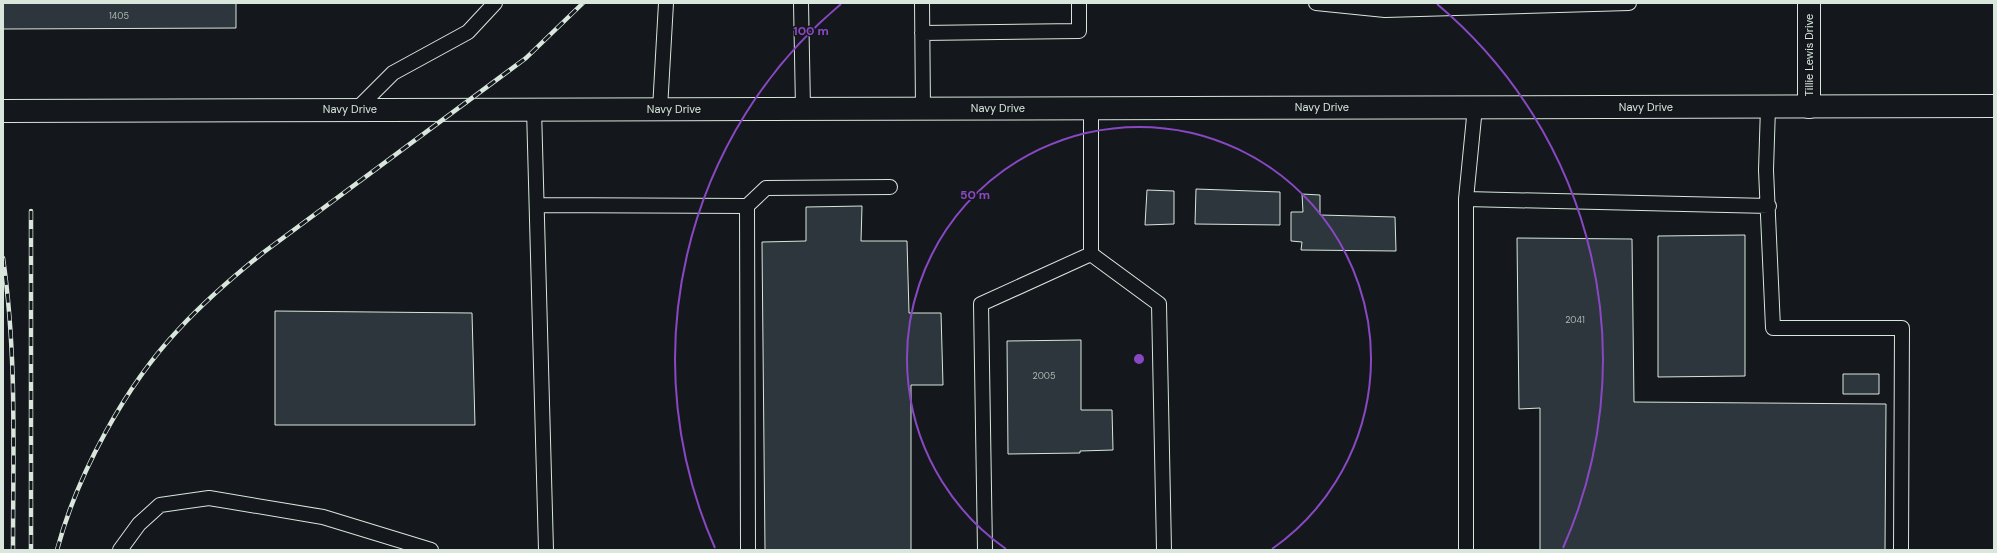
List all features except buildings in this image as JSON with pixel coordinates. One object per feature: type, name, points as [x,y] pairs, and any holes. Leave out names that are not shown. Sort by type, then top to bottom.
[{"type":"street","name":"Tillie Lewis Drive","points":[[1809,3],[1809,106]]},
{"type":"street","name":"Navy Drive","points":[[3,111],[1994,106]]},
{"type":"lane","points":[[357,109],[393,73],[468,32],[495,3]]},
{"type":"lane","points":[[660,109],[666,3]]},
{"type":"lane","points":[[801,3],[803,108]]},
{"type":"lane","points":[[922,3],[923,108]]},
{"type":"lane","points":[[922,33],[1078,31],[1079,3]]},
{"type":"lane","points":[[1316,3],[1385,10],[1629,3]]},
{"type":"lane","points":[[1768,106],[1766,170],[1769,206],[1773,328],[1902,328],[1900,550]]},
{"type":"lane","points":[[1466,550],[1466,199],[1474,107]]},
{"type":"lane","points":[[1091,108],[1091,254]]},
{"type":"lane","points":[[534,109],[546,550]]},
{"type":"lane","points":[[537,205],[747,206],[766,188],[890,187]]},
{"type":"lane","points":[[1466,199],[1769,206]]},
{"type":"lane","points":[[747,206],[748,550]]},
{"type":"lane","points":[[985,550],[981,304],[1091,254]]},
{"type":"lane","points":[[1091,254],[1159,304],[1164,550]]},
{"type":"lane","points":[[120,550],[139,524],[160,505],[209,498],[323,518],[432,550]]},
{"type":"railway","points":[[57,550],[77,492],[105,433],[140,377],[179,329],[220,289],[264,252],[526,58],[583,3]]},
{"type":"railway","points":[[31,211],[31,550]]},
{"type":"railway","points":[[3,258],[12,367],[14,440],[13,550]]}]
